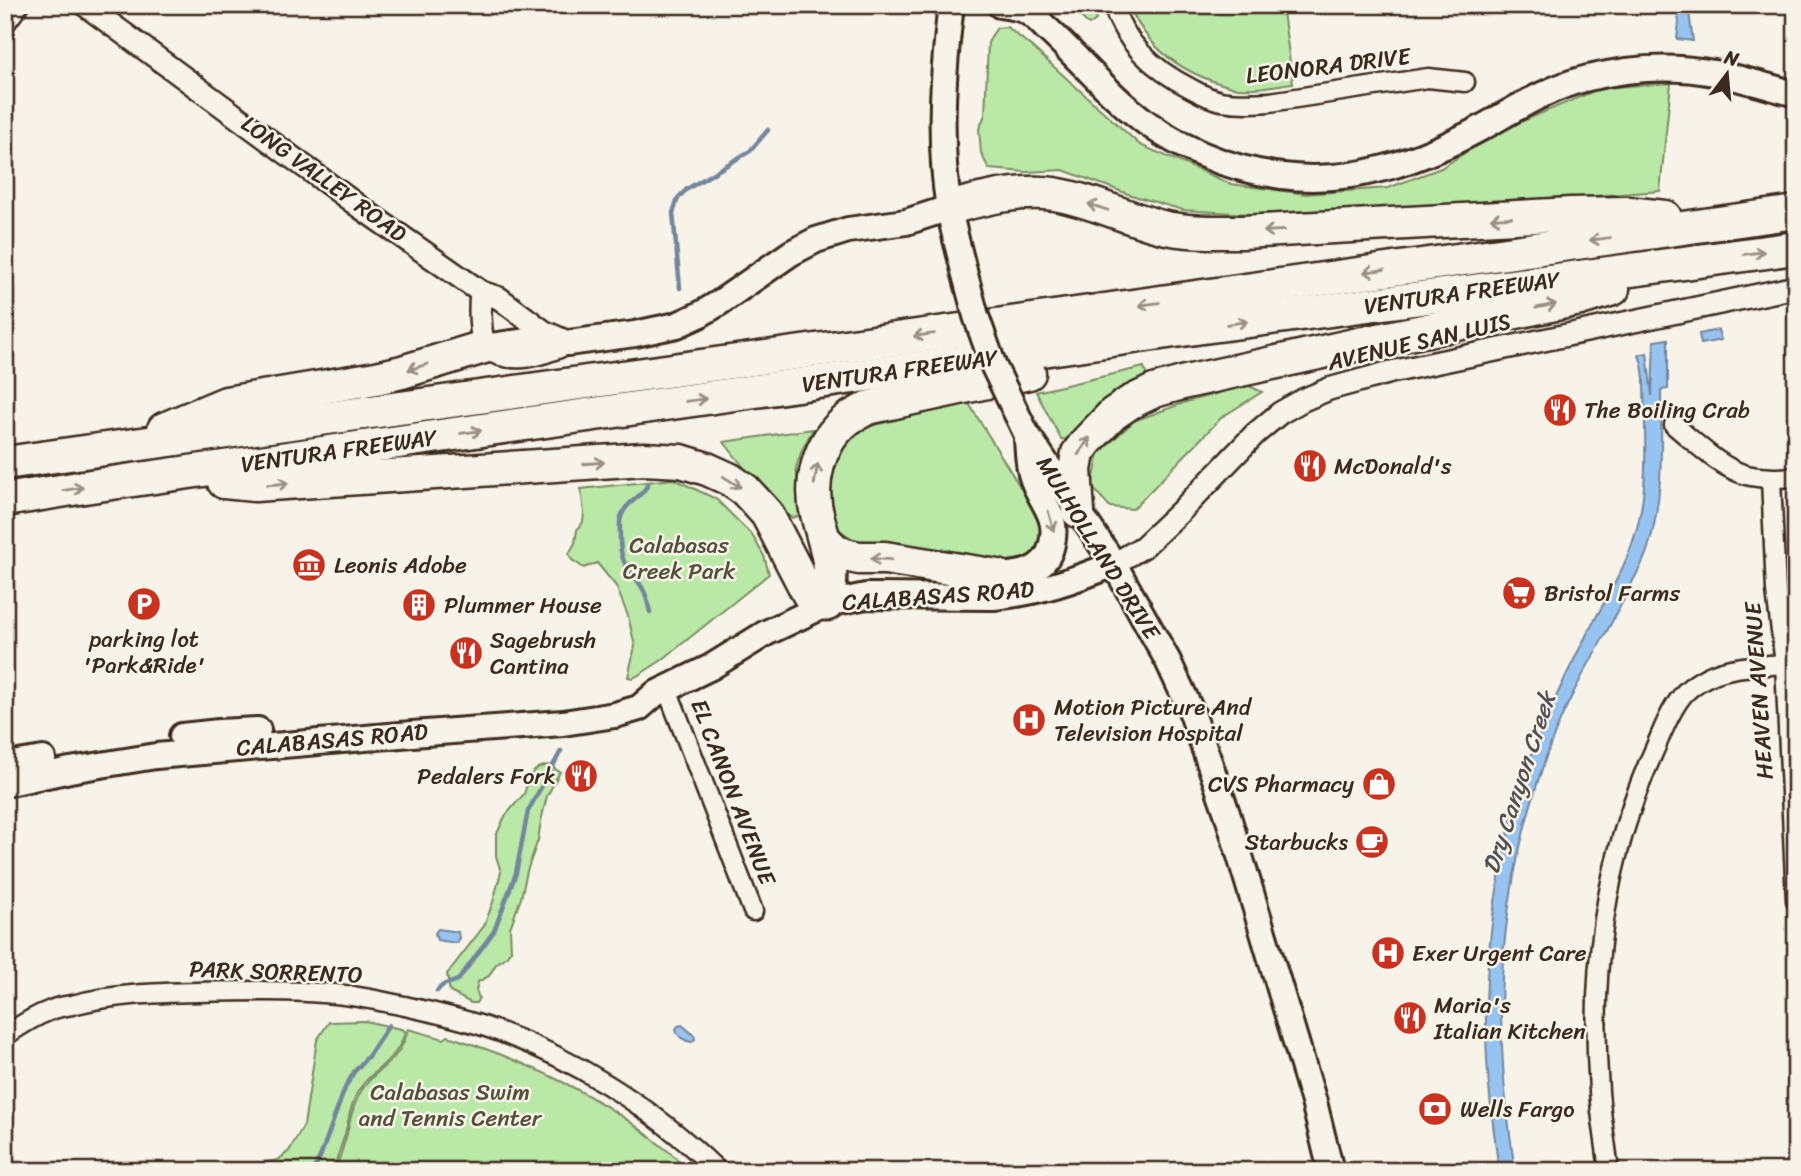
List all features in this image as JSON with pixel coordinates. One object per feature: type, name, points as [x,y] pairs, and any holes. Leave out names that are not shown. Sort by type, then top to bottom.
[{"type":"highway","points":[[949,208],[1027,193],[1054,194],[1163,227],[1231,232],[1627,213],[1716,222]]},
{"type":"highway","name":"VENTURA FREEWAY","points":[[5,463],[1796,212]]},
{"type":"highway","name":"VENTURA FREEWAY","points":[[5,500],[1203,327],[1796,248]]},
{"type":"highway","points":[[1078,511],[1075,470],[1078,453],[1113,414],[1154,391],[1580,299],[1713,259]]},
{"type":"highway","points":[[161,477],[255,485],[644,459],[681,461],[707,468],[745,490],[767,514],[809,595],[827,604],[831,573],[817,516],[814,480],[827,444],[848,420],[867,408],[1032,372],[1203,327]]},
{"type":"highway","points":[[128,445],[226,403],[376,378],[484,347]]},
{"type":"highway","points":[[825,540],[835,550],[859,558],[885,558],[998,576]]},
{"type":"main road","name":"MULHOLLAND DRIVE","points":[[951,5],[943,101],[944,164],[949,208],[975,316],[994,367],[1026,433],[1114,564],[1168,661],[1192,713],[1227,813],[1314,1102],[1331,1171]]},
{"type":"main road","points":[[1000,5],[1022,9],[1031,15],[1065,44],[1087,70],[1156,131],[1215,160],[1247,170],[1282,176],[1321,178],[1360,174],[1397,165],[1438,150],[1559,87],[1620,72],[1650,68],[1696,70],[1796,94]]},
{"type":"main road","points":[[484,347],[534,340],[568,343],[677,325],[719,303],[791,253],[816,240],[848,230],[906,222],[949,208]]},
{"type":"main road","points":[[827,604],[867,585],[1031,572],[1044,562],[1051,550],[1054,534],[1052,518],[1031,477],[1026,433]]},
{"type":"main road","name":"CALABASAS ROAD","points":[[5,784],[156,756],[563,723],[615,715],[639,708],[661,692],[711,667],[789,621],[827,604],[866,596],[1011,596],[1077,579],[1114,564]]},
{"type":"main road","name":"CALABASAS ROAD","points":[[5,765],[219,732],[583,705],[635,693],[661,692]]},
{"type":"street","points":[[5,24],[19,5]]},
{"type":"street","name":"LONG VALLEY ROAD","points":[[85,5],[481,292],[499,298],[543,331],[568,343]]},
{"type":"street","name":"LEONORA DRIVE","points":[[1113,5],[1129,38],[1145,59],[1171,79],[1221,101],[1245,104],[1270,102],[1427,78],[1465,82]]},
{"type":"street","name":"AVENUE SAN LUIS","points":[[1114,564],[1143,547],[1255,434],[1280,413],[1329,389],[1403,369],[1796,286]]},
{"type":"street","points":[[481,292],[479,307],[484,347]]},
{"type":"street","points":[[1674,425],[1722,464],[1745,475],[1771,479],[1796,477]]},
{"type":"street","name":"HEAVEN AVENUE","points":[[1771,479],[1776,592],[1786,664],[1796,900]]},
{"type":"street","points":[[1609,1171],[1599,1093],[1599,962],[1606,904],[1625,825],[1642,778],[1682,695],[1706,677],[1724,670],[1786,664]]},
{"type":"street","name":"EL CANON AVENUE","points":[[661,692],[753,911]]},
{"type":"street","name":"PARK SORRENTO","points":[[5,1036],[52,1010],[96,999],[144,993],[310,993],[380,1001],[481,1025],[581,1069],[667,1127],[712,1169]]},
{"type":"green space","points":[[1069,5],[1093,5],[1096,20],[1089,25]]},
{"type":"green space","points":[[1129,5],[1282,5],[1293,83],[1239,88],[1199,76],[1170,59],[1146,36]]},
{"type":"green space","points":[[1007,27],[1140,145],[1231,184],[1306,194],[1388,188],[1441,168],[1499,131],[1601,88],[1671,83],[1660,191],[1370,213],[1250,214],[1183,210],[1131,195],[1063,170],[1026,172],[989,169],[981,153],[979,129],[985,115],[988,43],[997,28]]},
{"type":"green space","points":[[1144,367],[1149,384],[1070,440],[1061,439],[1036,392]]},
{"type":"green space","points":[[1247,385],[1262,392],[1222,417],[1133,509],[1110,507],[1092,487],[1099,453],[1134,421],[1186,402]]},
{"type":"green space","points":[[968,402],[1041,521],[1046,543],[1021,568],[863,546],[835,527],[828,469],[851,431]]},
{"type":"green space","points":[[813,429],[796,468],[802,515],[792,518],[767,497],[724,442]]},
{"type":"green space","name":"Calabasas Creek Park","points":[[674,479],[716,499],[752,535],[764,556],[769,574],[662,660],[633,678],[628,677],[635,646],[628,616],[616,586],[597,563],[584,568],[572,560],[569,554],[575,543],[577,530],[583,522],[581,489]]},
{"type":"green space","points":[[548,765],[560,772],[547,796],[538,840],[510,928],[511,950],[496,964],[489,976],[478,982],[476,990],[479,998],[476,1003],[471,1003],[450,992],[447,974],[484,926],[493,902],[501,872],[496,856],[496,836],[505,816],[524,794],[530,775],[538,768]]},
{"type":"green space","points":[[365,1021],[405,1031],[397,1050],[358,1091],[333,1171],[240,1171],[255,1164],[278,1160],[289,1151],[304,1125],[317,1040],[329,1022]]},
{"type":"green space","name":"Calabasas Swim and Tennis Center","points":[[408,1029],[444,1039],[448,1036],[476,1045],[559,1080],[611,1109],[635,1126],[674,1156],[685,1171],[335,1171],[358,1097],[373,1076],[399,1051]]},
{"type":"water","points":[[1676,5],[1688,5],[1693,41],[1677,39],[1679,22]]},
{"type":"water","points":[[1718,330],[1721,340],[1701,344],[1699,334]]},
{"type":"water","points":[[1668,339],[1668,389],[1661,390],[1659,490],[1648,548],[1559,723],[1526,821],[1517,861],[1505,942],[1501,1024],[1505,1092],[1515,1171],[1499,1171],[1488,1074],[1486,1005],[1489,951],[1500,871],[1515,802],[1538,739],[1576,656],[1618,578],[1639,522],[1645,460],[1644,378],[1639,355],[1647,353],[1652,396],[1654,341]]},
{"type":"water","points":[[438,929],[458,932],[459,938],[456,943],[437,940],[435,933]]},
{"type":"water","points":[[682,1025],[694,1035],[692,1042],[684,1040],[678,1034],[676,1029]]},
{"type":"waterway","points":[[680,288],[673,213],[678,198],[687,189],[750,151],[768,130]]},
{"type":"waterway","points":[[648,484],[623,512],[620,530],[624,562],[640,583],[650,612]]},
{"type":"waterway","points":[[437,991],[443,985],[459,979],[494,931],[516,873],[528,811],[561,751]]},
{"type":"waterway","points":[[313,1171],[345,1088],[389,1025]]},
{"type":"place","name":"The Boiling Crab","points":[[1560,410]]},
{"type":"place","name":"McDonald's","points":[[1310,466]]},
{"type":"place","name":"Leonis Adobe","points":[[309,565]]},
{"type":"place","name":"Bristol Farms","points":[[1519,593]]},
{"type":"place","name":"parking lot 'Park&Ride'","points":[[144,604]]},
{"type":"place","name":"Plummer House","points":[[419,605]]},
{"type":"place","name":"Sagebrush Cantina","points":[[466,653]]},
{"type":"place","name":"Motion Picture And Television Hospital","points":[[1029,720]]},
{"type":"place","name":"Pedalers Fork","points":[[581,776]]},
{"type":"place","name":"CVS Pharmacy","points":[[1379,784]]},
{"type":"place","name":"Starbucks","points":[[1372,842]]},
{"type":"place","name":"Exer Urgent Care","points":[[1388,953]]},
{"type":"place","name":"Maria's Italian Kitchen","points":[[1410,1018]]},
{"type":"place","name":"Wells Fargo","points":[[1435,1109]]},
{"type":"water label","name":"Dry Canyon Creek","points":[[1519,783]]}]
